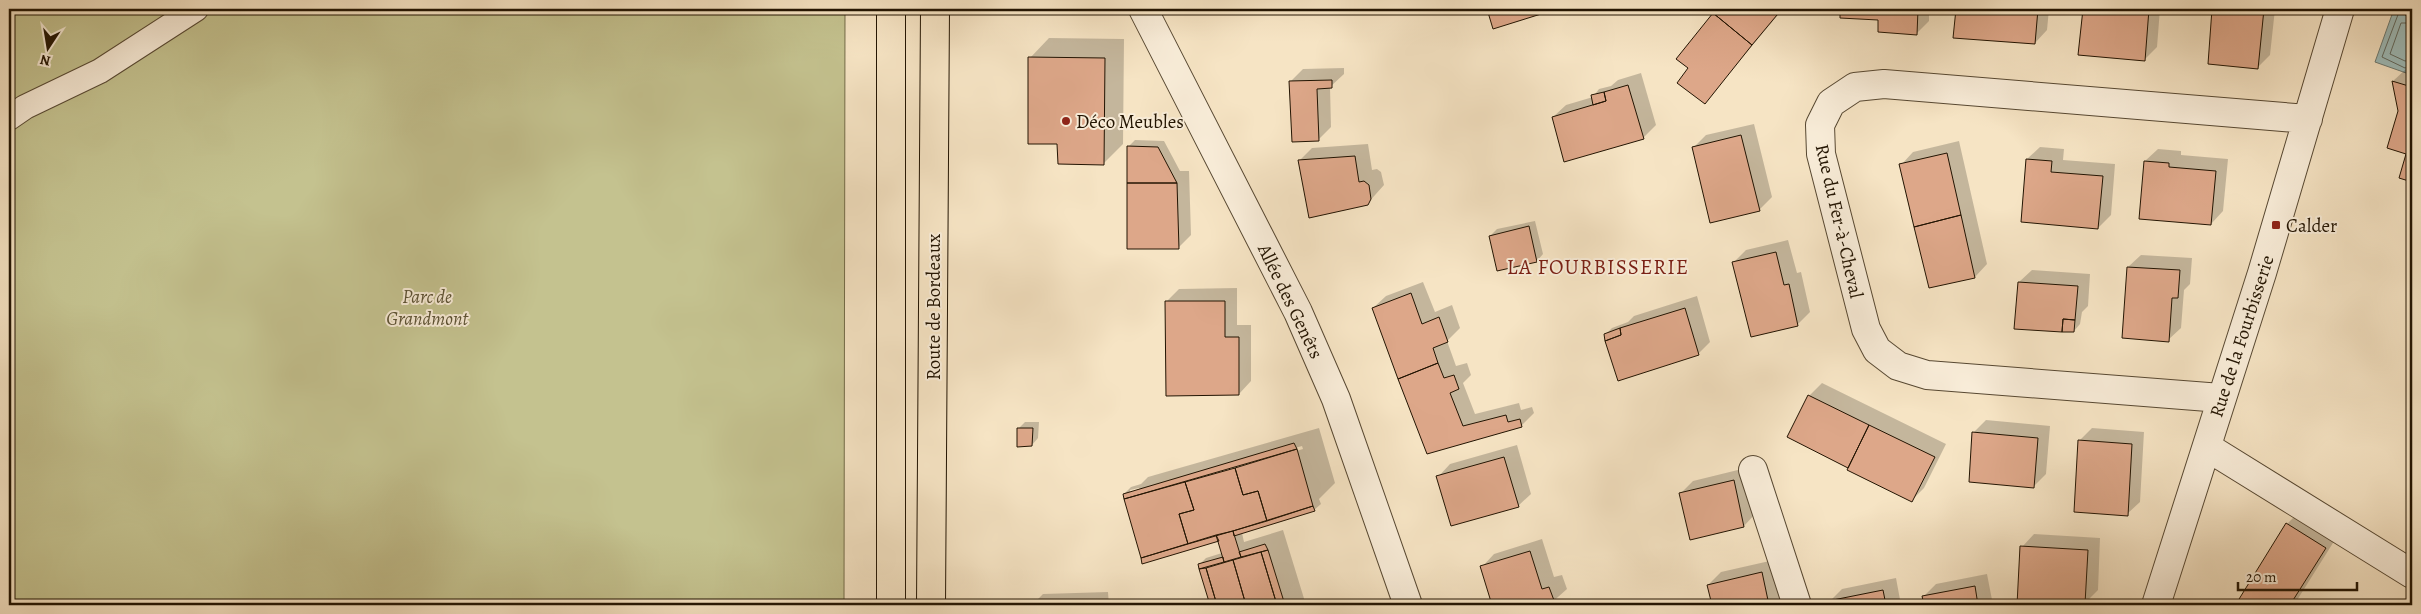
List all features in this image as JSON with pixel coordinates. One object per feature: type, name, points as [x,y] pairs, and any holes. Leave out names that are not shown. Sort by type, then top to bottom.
[{"type":"main road","points":[[891,9],[891,605]]},
{"type":"main road","name":"Route de Bordeaux","points":[[931,605],[935,9]]},
{"type":"street","name":"Allée des Genêts","points":[[1143,9],[1298,312],[1336,399],[1408,605]]},
{"type":"street","name":"Rue de la Fourbisserie","points":[[2156,605],[2262,273],[2340,9]]},
{"type":"street","name":"Rue du Fer-à-Cheval","points":[[2221,398],[1927,375],[1898,366],[1877,350],[1866,329],[1821,154],[1820,125],[1831,103],[1855,87],[1884,84],[2308,119]]},
{"type":"street","points":[[2207,446],[2412,574]]},
{"type":"street","points":[[1753,470],[1797,605]]},
{"type":"lane","points":[[9,118],[25,107],[100,71],[196,9]]},
{"type":"green space","name":"Parc de Grandmont","points":[[9,9],[845,9],[844,605],[9,605]]},
{"type":"water","points":[[2394,9],[2412,13],[2412,65],[2409,74],[2375,62]]},
{"type":"building","points":[[1487,9],[1557,9],[1493,29]]},
{"type":"building","points":[[1717,9],[1782,9],[1752,45],[1713,13]]},
{"type":"building","points":[[1840,9],[1918,9],[1917,35],[1878,32],[1878,20],[1840,18]]},
{"type":"building","points":[[1956,9],[2038,9],[2035,44],[1953,38]]},
{"type":"building","points":[[2083,9],[2149,9],[2145,61],[2078,55]]},
{"type":"building","points":[[2212,9],[2264,9],[2258,69],[2208,64]]},
{"type":"building","points":[[1713,13],[1752,45],[1705,104],[1677,83],[1688,68],[1676,59]]},
{"type":"building","name":"Déco Meubles","points":[[1028,57],[1105,58],[1104,165],[1058,164],[1057,144],[1028,144]]},
{"type":"building","points":[[1332,80],[1332,88],[1317,89],[1319,141],[1292,142],[1289,81]]},
{"type":"building","points":[[2392,81],[2412,87],[2412,182],[2399,178],[2406,154],[2387,148],[2398,111]]},
{"type":"building","points":[[1628,85],[1644,139],[1564,162],[1552,117],[1606,101],[1604,92]]},
{"type":"building","points":[[1604,92],[1606,101],[1593,105],[1591,95]]},
{"type":"building","points":[[1741,135],[1760,211],[1710,223],[1692,147]]},
{"type":"building","points":[[1127,146],[1158,147],[1177,183],[1127,183]]},
{"type":"building","points":[[1947,153],[1961,215],[1914,227],[1899,164]]},
{"type":"building","points":[[1355,156],[1359,182],[1364,181],[1369,185],[1371,199],[1368,205],[1309,218],[1298,160]]},
{"type":"building","points":[[2026,159],[2052,161],[2051,172],[2103,176],[2098,229],[2021,222]]},
{"type":"building","points":[[2144,161],[2169,163],[2169,167],[2216,171],[2211,225],[2139,219]]},
{"type":"building","points":[[1127,183],[1177,183],[1179,249],[1127,249]]},
{"type":"building","points":[[1961,215],[1975,278],[1929,288],[1914,227]]},
{"type":"building","points":[[1529,226],[1537,262],[1497,271],[1489,236]]},
{"type":"building","points":[[1776,252],[1784,285],[1789,284],[1798,326],[1751,337],[1732,262]]},
{"type":"building","points":[[2127,267],[2180,270],[2178,298],[2172,298],[2169,342],[2122,338]]},
{"type":"building","points":[[2018,282],[2078,286],[2075,320],[2063,319],[2062,332],[2014,329]]},
{"type":"building","points":[[1411,293],[1422,324],[1439,317],[1448,342],[1433,348],[1438,363],[1398,379],[1372,308]]},
{"type":"building","points":[[1165,301],[1225,301],[1225,337],[1239,337],[1239,395],[1166,396]]},
{"type":"building","points":[[1685,308],[1699,355],[1618,381],[1605,341],[1621,335],[1620,328]]},
{"type":"building","points":[[2063,319],[2075,320],[2074,332],[2062,332]]},
{"type":"building","points":[[1620,328],[1621,335],[1605,341],[1604,334]]},
{"type":"building","points":[[1438,363],[1444,378],[1454,375],[1459,389],[1450,393],[1463,426],[1506,415],[1508,422],[1520,419],[1522,427],[1427,454],[1398,379]]},
{"type":"building","points":[[1808,395],[1869,425],[1848,468],[1787,437]]},
{"type":"building","points":[[1869,425],[1935,457],[1912,502],[1847,470]]},
{"type":"building","points":[[1017,428],[1033,428],[1032,446],[1017,447]]},
{"type":"building","points":[[1972,432],[2038,438],[2034,488],[1969,482]]},
{"type":"building","points":[[2078,440],[2132,444],[2128,516],[2074,512]]},
{"type":"building","points":[[1294,443],[1297,449],[1124,499],[1123,494]]},
{"type":"building","points":[[1297,449],[1313,506],[1267,521],[1258,491],[1243,495],[1235,468]]},
{"type":"building","points":[[1504,457],[1519,507],[1451,526],[1436,476]]},
{"type":"building","points":[[1235,468],[1243,495],[1258,491],[1267,521],[1188,544],[1179,514],[1194,510],[1185,482]]},
{"type":"building","points":[[1734,480],[1744,527],[1690,540],[1679,493]]},
{"type":"building","points":[[1185,482],[1194,510],[1179,514],[1188,544],[1141,558],[1124,499]]},
{"type":"building","points":[[1313,506],[1315,511],[1234,536],[1233,531]]},
{"type":"building","points":[[2286,523],[2326,548],[2290,605],[2236,604]]},
{"type":"building","points":[[1233,531],[1241,557],[1224,562],[1216,535]]},
{"type":"building","points":[[1216,535],[1219,541],[1142,564],[1141,558]]},
{"type":"building","points":[[1265,544],[1268,550],[1241,557],[1239,552]]},
{"type":"building","points":[[2020,546],[2088,550],[2085,604],[2046,602],[2045,605],[2017,605]]},
{"type":"building","points":[[1268,550],[1285,605],[1277,605],[1261,552]]},
{"type":"building","points":[[1530,551],[1542,589],[1549,587],[1555,603],[1549,605],[1492,605],[1480,566]]},
{"type":"building","points":[[1261,552],[1277,605],[1246,605],[1233,560]]},
{"type":"building","points":[[1223,557],[1224,562],[1199,569],[1198,564]]},
{"type":"building","points":[[1233,560],[1246,605],[1217,605],[1206,568]]},
{"type":"building","points":[[1206,568],[1217,605],[1210,605],[1199,569]]},
{"type":"building","points":[[1762,572],[1769,605],[1712,605],[1707,585]]},
{"type":"building","points":[[1975,586],[1978,605],[1924,605],[1922,596]]},
{"type":"building","points":[[1883,590],[1886,605],[1829,605],[1828,601]]},
{"type":"place","name":"Déco Meubles","points":[[1066,121]]},
{"type":"place","name":"Calder","points":[[2276,225]]},
{"type":"district","name":"LA FOURBISSERIE","points":[[1598,267]]}]
